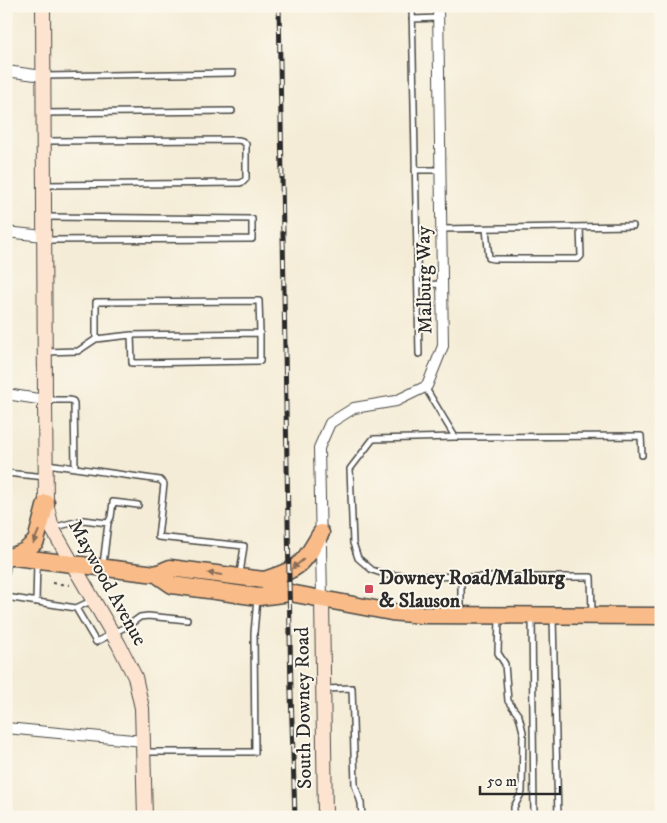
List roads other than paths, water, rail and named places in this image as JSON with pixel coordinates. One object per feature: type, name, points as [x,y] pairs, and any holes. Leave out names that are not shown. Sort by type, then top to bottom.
[{"type":"main road","points":[[8,557],[25,551],[36,542],[46,503]]},
{"type":"main road","points":[[264,580],[290,571],[298,566],[321,533]]},
{"type":"main road","points":[[8,557],[156,574],[172,585],[257,596],[290,593]]},
{"type":"main road","points":[[156,574],[170,568],[264,580],[290,593],[390,612],[421,615],[661,616]]},
{"type":"street","name":"Maywood Avenue","points":[[43,6],[46,503],[52,528],[113,633],[135,677],[142,708],[145,817]]},
{"type":"street","name":"Malburg Way","points":[[425,387],[443,346],[438,6]]},
{"type":"street","points":[[6,71],[44,76]]},
{"type":"street","points":[[6,232],[44,238]]},
{"type":"street","points":[[326,600],[321,533],[319,448],[330,423],[354,408],[396,401],[425,387]]},
{"type":"street","points":[[6,394],[44,400]]},
{"type":"street","name":"South Downey Road","points":[[325,817],[323,689],[326,600]]},
{"type":"street","points":[[6,728],[143,746]]},
{"type":"lane","points":[[412,6],[419,354]]},
{"type":"lane","points":[[412,19],[438,18]]},
{"type":"lane","points":[[44,76],[233,73]]},
{"type":"lane","points":[[44,113],[232,111]]},
{"type":"lane","points":[[44,141],[242,140],[246,144],[246,177],[240,184],[44,185]]},
{"type":"lane","points":[[415,170],[441,170]]},
{"type":"lane","points":[[44,217],[252,218],[252,239],[44,238]]},
{"type":"lane","points":[[442,229],[633,226]]},
{"type":"lane","points":[[486,229],[489,258],[578,259],[581,256],[580,227]]},
{"type":"lane","points":[[418,284],[442,284]]},
{"type":"lane","points":[[96,338],[96,302],[259,301],[260,362],[132,363],[131,335]]},
{"type":"lane","points":[[44,352],[78,351],[96,338],[131,335],[260,333]]},
{"type":"lane","points":[[425,387],[455,437]]},
{"type":"lane","points":[[44,400],[70,400],[74,403],[75,468]]},
{"type":"lane","points":[[592,616],[591,577],[387,575],[372,570],[358,558],[353,543],[350,469],[373,440],[455,437],[641,436],[642,455]]},
{"type":"lane","points":[[6,473],[75,468],[160,480],[164,484],[158,537],[244,546],[239,577]]},
{"type":"lane","points":[[102,568],[113,502],[138,505]]},
{"type":"lane","points":[[52,528],[83,520],[108,523]]},
{"type":"lane","points":[[6,573],[8,557]]},
{"type":"lane","points":[[36,602],[37,560]]},
{"type":"lane","points":[[461,577],[461,615]]},
{"type":"lane","points":[[143,746],[255,752],[254,632],[257,596]]},
{"type":"lane","points":[[6,598],[76,608],[94,600]]},
{"type":"lane","points":[[76,608],[96,642],[129,626],[140,617],[148,616],[186,620]]},
{"type":"lane","points":[[499,615],[498,653],[506,664],[508,701],[519,716],[523,732],[522,792],[514,807],[514,817]]},
{"type":"lane","points":[[532,615],[534,817]]},
{"type":"lane","points":[[553,615],[558,817]]},
{"type":"lane","points":[[323,689],[352,688],[355,785],[362,817]]},
{"type":"railway","points":[[279,6],[291,692],[295,817]]},
{"type":"place","name":"Downey Road/Malburg & Slauson","points":[[369,589]]}]
